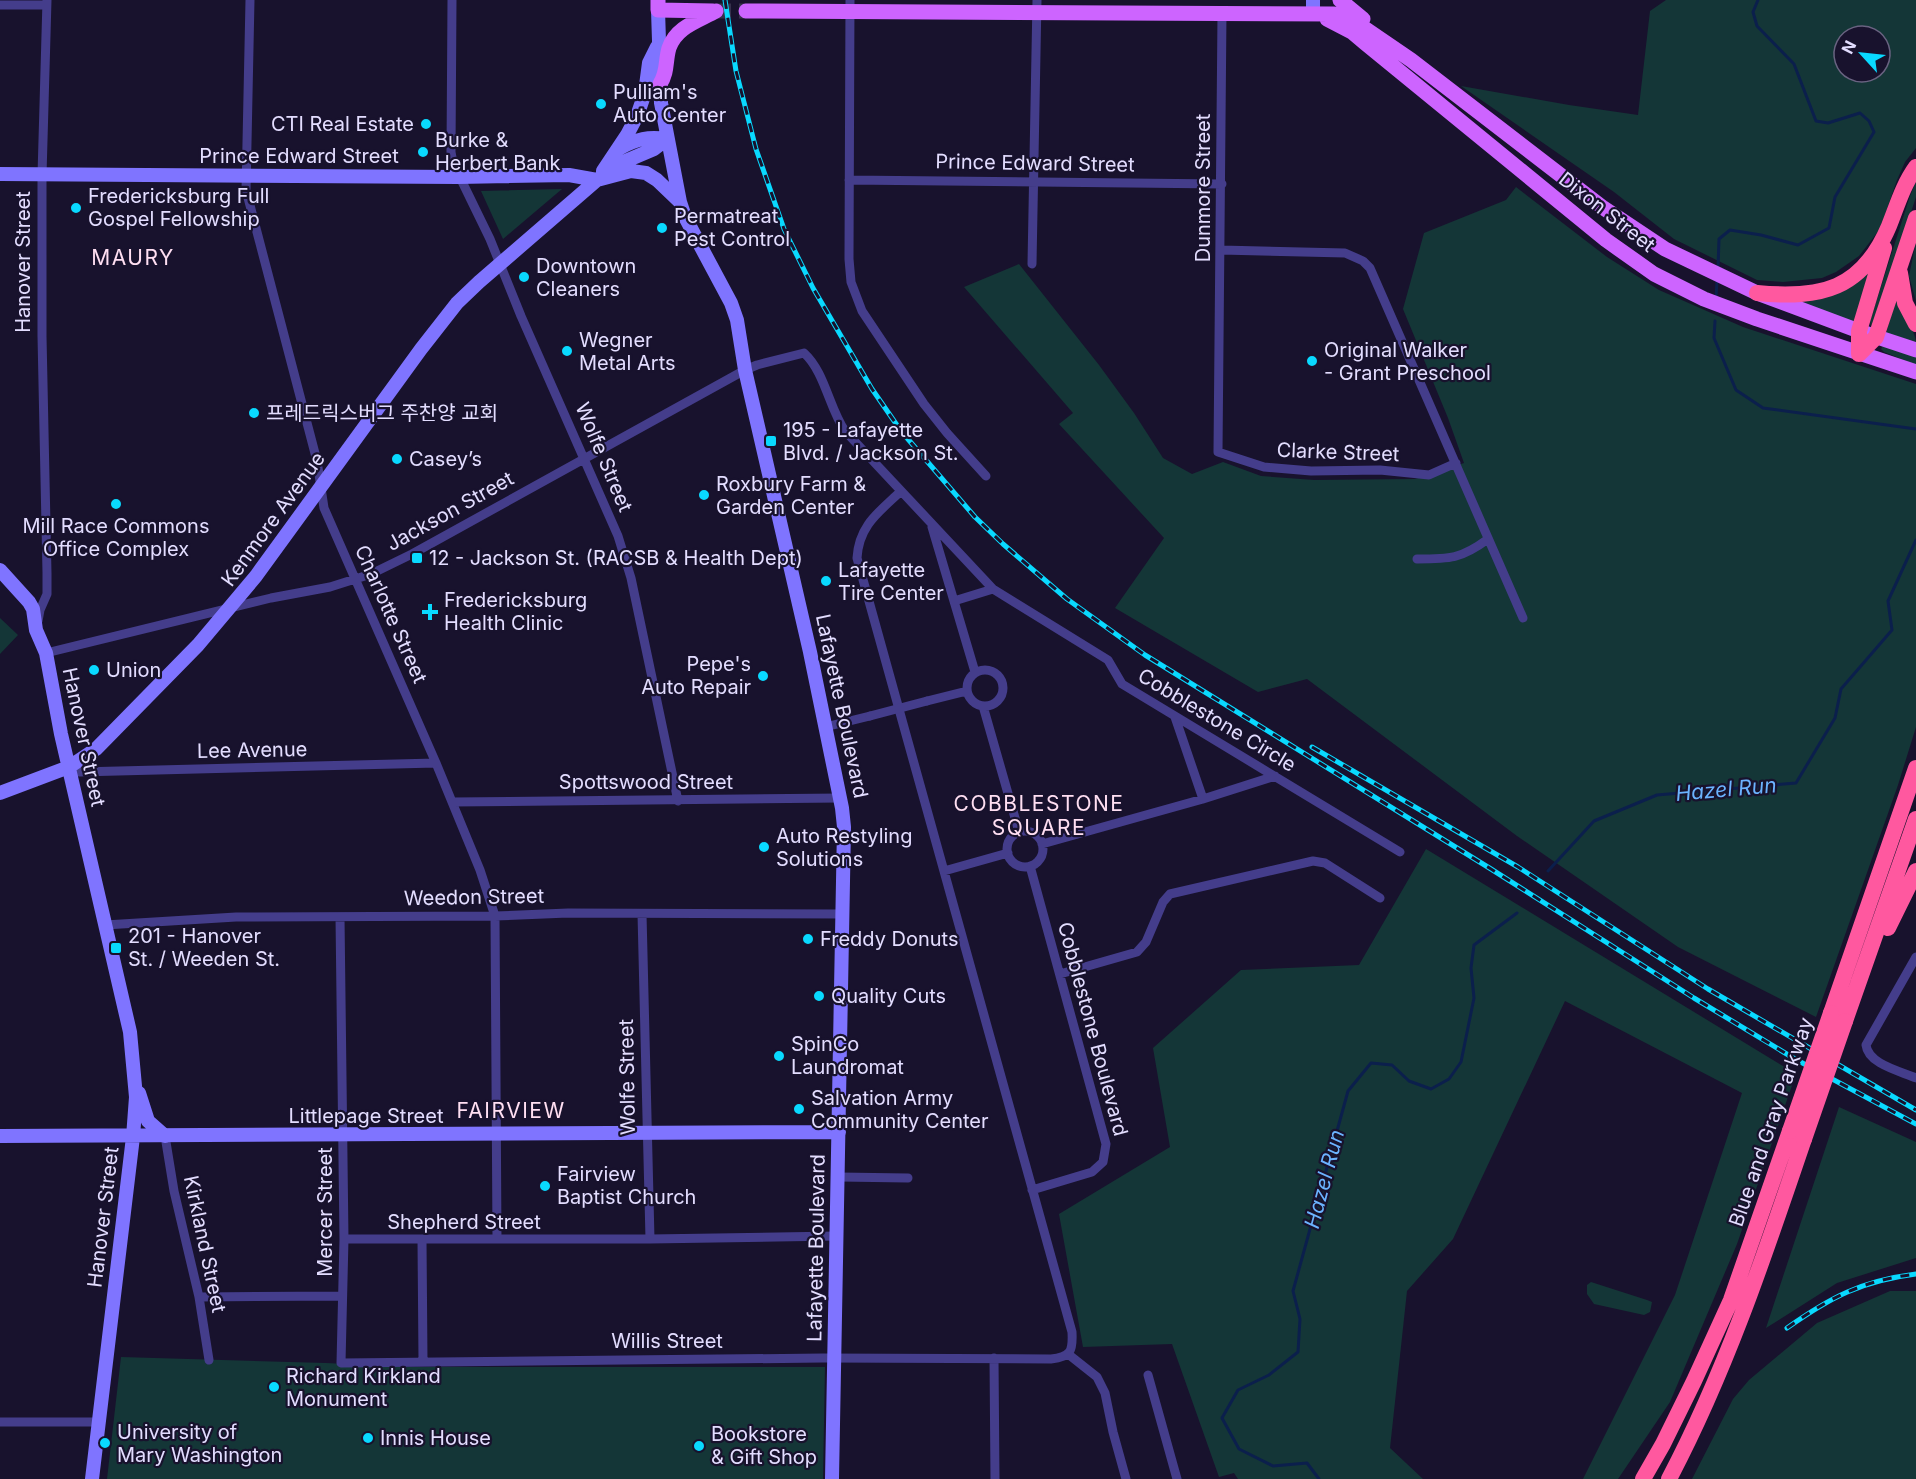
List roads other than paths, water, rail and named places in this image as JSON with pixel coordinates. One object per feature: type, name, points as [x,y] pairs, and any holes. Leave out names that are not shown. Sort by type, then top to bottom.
[{"type":"highway","points":[[1757,293],[1789,296],[1808,294],[1836,286],[1852,277],[1874,256],[1909,177],[1916,167]]},
{"type":"highway","points":[[1859,354],[1876,336],[1916,218]]},
{"type":"highway","points":[[1859,354],[1859,331],[1891,221]]},
{"type":"highway","points":[[1900,266],[1905,303],[1916,324]]},
{"type":"highway","name":"Blue and Gray Parkway","points":[[1642,1479],[1663,1444],[1731,1300],[1797,1135],[1838,1017],[1916,768]]},
{"type":"highway","name":"Blue and Gray Parkway","points":[[1838,1017],[1916,819]]},
{"type":"highway","points":[[1838,1017],[1916,871]]},
{"type":"highway","name":"Blue and Gray Parkway","points":[[1669,1479],[1716,1378],[1768,1243],[1797,1135]]},
{"type":"main road","points":[[686,0],[716,11]]},
{"type":"main road","points":[[1340,0],[1411,60]]},
{"type":"main road","points":[[658,5],[716,11]]},
{"type":"main road","points":[[746,11],[850,6],[1037,7],[1222,13],[1313,7]]},
{"type":"main road","name":"Dixon Street","points":[[1313,7],[1351,19],[1411,60],[1602,207],[1675,255],[1757,293],[1916,350]]},
{"type":"main road","name":"Dixon Street","points":[[1313,7],[1352,32],[1606,240],[1654,274],[1704,299],[1757,319],[1916,372]]},
{"type":"main road","points":[[660,84],[666,74],[670,46],[677,34],[688,24],[716,11]]},
{"type":"street","name":"Charlotte Street","points":[[250,0],[246,190],[317,461],[324,508],[452,802],[480,870],[495,916],[497,1239]]},
{"type":"street","name":"Wolfe Street","points":[[452,0],[451,152],[458,177],[490,239],[585,458],[625,557],[678,801]]},
{"type":"street","points":[[0,4],[46,3]]},
{"type":"street","name":"Hanover Street","points":[[46,3],[42,175],[47,594],[40,610],[36,630],[46,653],[69,767],[130,1032],[136,1097],[92,1479]]},
{"type":"street","name":"Lafayette Boulevard","points":[[658,5],[660,84],[667,139],[680,202],[685,217],[731,303],[736,320],[745,370],[808,642],[841,798],[844,827],[843,914],[832,1479]]},
{"type":"street","points":[[850,6],[849,260],[851,282],[862,311],[924,404],[986,476]]},
{"type":"street","points":[[1032,264],[1037,7]]},
{"type":"street","name":"Dunmore Street","points":[[1218,452],[1222,13]]},
{"type":"street","name":"Kenmore Avenue","points":[[597,180],[619,149],[637,116],[645,93],[649,63],[658,46]]},
{"type":"street","points":[[619,149],[638,139],[651,137],[667,139]]},
{"type":"street","name":"Kenmore Avenue","points":[[0,793],[69,767],[96,750],[230,609],[449,312],[479,282],[597,180],[621,163],[654,149],[667,139]]},
{"type":"street","points":[[597,180],[631,171],[646,173],[657,180],[680,202]]},
{"type":"street","name":"Prince Edward Street","points":[[0,174],[458,177],[568,175],[597,180]]},
{"type":"street","name":"Prince Edward Street","points":[[849,180],[1221,184]]},
{"type":"street","points":[[1221,250],[1344,253],[1363,261],[1370,268],[1522,618]]},
{"type":"street","name":"Jackson Street","points":[[46,653],[355,580],[412,554],[757,365],[804,352],[814,362],[836,418],[845,431]]},
{"type":"street","name":"Cobblestone Circle","points":[[845,431],[993,589],[1108,660],[1122,684],[1400,852]]},
{"type":"street","name":"Clarke Street","points":[[1218,452],[1264,467],[1311,471],[1380,471],[1430,475],[1456,463]]},
{"type":"street","points":[[901,491],[864,527],[858,542],[857,558],[1072,1332],[1072,1349],[1068,1354],[1097,1377],[1105,1393],[1126,1479]]},
{"type":"street","points":[[930,524],[975,672]]},
{"type":"street","points":[[1417,559],[1456,557],[1471,552],[1488,539]]},
{"type":"street","points":[[0,570],[29,602],[33,609],[36,630]]},
{"type":"street","points":[[954,601],[993,589]]},
{"type":"street","points":[[989,669],[1002,681],[1004,687],[1000,698],[990,705],[983,706],[973,702],[967,691],[968,679],[975,672],[989,669]]},
{"type":"street","points":[[825,727],[967,691]]},
{"type":"street","points":[[983,706],[1019,832]]},
{"type":"street","points":[[1175,717],[1203,799]]},
{"type":"street","name":"Lee Avenue","points":[[69,767],[79,772],[436,764]]},
{"type":"street","points":[[1042,844],[1203,799],[1275,776]]},
{"type":"street","name":"Spottswood Street","points":[[452,802],[841,798]]},
{"type":"street","points":[[1030,831],[1040,838],[1042,844],[1043,849],[1039,860],[1030,866],[1019,865],[1010,858],[1008,853],[1011,838],[1019,832],[1030,831]]},
{"type":"street","points":[[944,871],[1008,853]]},
{"type":"street","points":[[1060,974],[1137,952],[1146,942],[1163,902],[1170,894],[1313,861],[1325,863],[1380,898]]},
{"type":"street","name":"Cobblestone Boulevard","points":[[1030,866],[1106,1144],[1103,1162],[1092,1172],[1032,1190]]},
{"type":"street","name":"Weedon Street","points":[[105,924],[236,917],[495,916],[567,913],[843,914]]},
{"type":"street","name":"Wolfe Street","points":[[642,914],[650,1239]]},
{"type":"street","name":"Mercer Street","points":[[340,917],[344,1239],[341,1363]]},
{"type":"street","points":[[1916,957],[1867,1041],[1866,1051],[1872,1059],[1916,1078]]},
{"type":"street","points":[[134,1076],[148,1121],[165,1136]]},
{"type":"street","name":"Littlepage Street","points":[[0,1137],[839,1132]]},
{"type":"street","name":"Kirkland Street","points":[[165,1136],[174,1191],[199,1297],[209,1360]]},
{"type":"street","points":[[839,1177],[908,1179]]},
{"type":"street","name":"Shepherd Street","points":[[344,1239],[650,1239],[837,1236]]},
{"type":"street","points":[[422,1240],[423,1361]]},
{"type":"street","points":[[199,1297],[342,1296]]},
{"type":"street","name":"Willis Street","points":[[341,1363],[836,1358],[1052,1359],[1062,1358],[1068,1354]]},
{"type":"street","points":[[994,1358],[995,1479]]},
{"type":"street","points":[[1148,1376],[1177,1479]]},
{"type":"street","points":[[0,1422],[99,1422]]},
{"type":"waterway","name":"Hazel Run","points":[[1718,268],[1719,239],[1730,230],[1798,245],[1829,228],[1835,197],[1874,132],[1869,121],[1860,113],[1828,123],[1816,121],[1794,64],[1757,26],[1753,12],[1758,0]]},
{"type":"waterway","name":"Hazel Run","points":[[1716,298],[1717,281]]},
{"type":"waterway","name":"Hazel Run","points":[[1715,321],[1714,338],[1736,390],[1763,408],[1916,429]]},
{"type":"waterway","name":"Hazel Run","points":[[1548,871],[1594,821],[1657,795],[1796,783],[1835,718],[1841,689],[1892,630],[1888,601],[1916,540]]},
{"type":"waterway","name":"Hazel Run","points":[[1319,1479],[1307,1463],[1273,1466],[1239,1449],[1222,1418],[1238,1390],[1269,1375],[1298,1352],[1300,1319],[1293,1291],[1348,1091],[1371,1063],[1392,1065],[1409,1081],[1431,1089],[1449,1079],[1461,1062],[1474,998],[1471,968],[1474,945],[1517,913]]},
{"type":"tunnel","points":[[716,11],[746,11]]},
{"type":"railway","points":[[725,0],[736,71],[756,149],[784,229],[813,288],[872,389],[901,431],[975,517],[1003,544],[1067,599],[1145,655],[1491,869],[1694,998],[1795,1059],[1916,1124]]},
{"type":"railway","points":[[1312,747],[1518,867],[1708,989],[1916,1110]]},
{"type":"railway","points":[[1787,1328],[1818,1307],[1847,1292],[1879,1281],[1916,1274]]},
{"type":"place","name":"Pulliam's Auto Center","points":[[601,104]]},
{"type":"place","name":"CTI Real Estate","points":[[426,124]]},
{"type":"place","name":"Burke & Herbert Bank","points":[[423,152]]},
{"type":"place","name":"Fredericksburg Full Gospel Fellowship","points":[[76,208]]},
{"type":"place","name":"Permatreat Pest Control","points":[[662,228]]},
{"type":"place","name":"Downtown Cleaners","points":[[524,277]]},
{"type":"place","name":"Wegner Metal Arts","points":[[567,351]]},
{"type":"place","name":"Original Walker - Grant Preschool","points":[[1312,361]]},
{"type":"place","name":"프레드릭스버그 주찬양 교회","points":[[254,413]]},
{"type":"place","name":"195 - Lafayette Blvd. / Jackson St.","points":[[771,441]]},
{"type":"place","name":"Casey’s","points":[[397,459]]},
{"type":"place","name":"Roxbury Farm & Garden Center","points":[[704,495]]},
{"type":"place","name":"Mill Race Commons Office Complex","points":[[116,504]]},
{"type":"place","name":"12 - Jackson St. (RACSB & Health Dept)","points":[[417,558]]},
{"type":"place","name":"Lafayette Tire Center","points":[[826,581]]},
{"type":"place","name":"Fredericksburg Health Clinic","points":[[430,612]]},
{"type":"place","name":"Union","points":[[94,670]]},
{"type":"place","name":"Pepe's Auto Repair","points":[[763,676]]},
{"type":"place","name":"Auto Restyling Solutions","points":[[764,847]]},
{"type":"place","name":"Freddy Donuts","points":[[808,939]]},
{"type":"place","name":"201 - Hanover St. / Weeden St.","points":[[116,948]]},
{"type":"place","name":"Quality Cuts","points":[[819,996]]},
{"type":"place","name":"SpinCo Laundromat","points":[[779,1056]]},
{"type":"place","name":"Salvation Army Community Center","points":[[799,1109]]},
{"type":"place","name":"Fairview Baptist Church","points":[[545,1186]]},
{"type":"place","name":"Richard Kirkland Monument","points":[[274,1387]]},
{"type":"place","name":"Innis House","points":[[368,1438]]},
{"type":"place","name":"University of Mary Washington","points":[[105,1443]]},
{"type":"place","name":"Bookstore & Gift Shop","points":[[699,1446]]},
{"type":"district","name":"MAURY","points":[[133,257]]},
{"type":"district","name":"COBBLESTONE SQUARE","points":[[1039,815]]},
{"type":"district","name":"FAIRVIEW","points":[[511,1110]]}]
